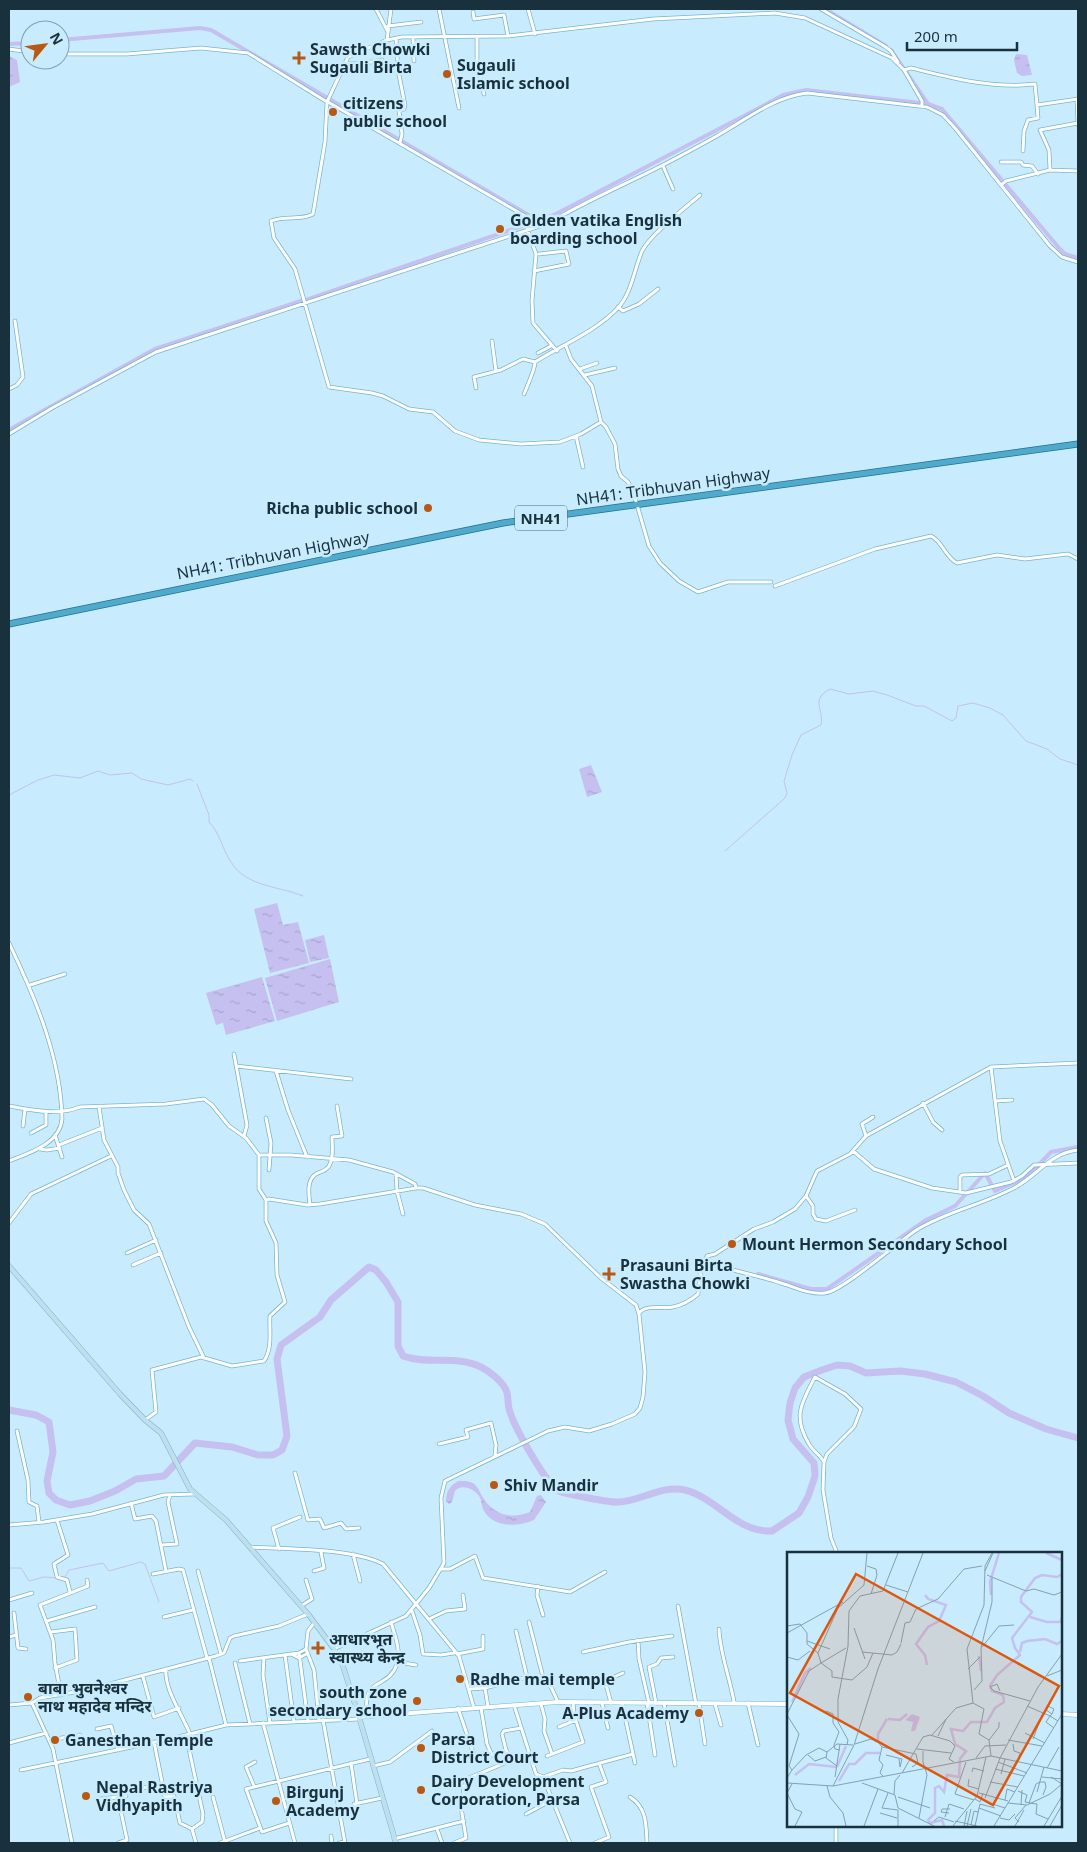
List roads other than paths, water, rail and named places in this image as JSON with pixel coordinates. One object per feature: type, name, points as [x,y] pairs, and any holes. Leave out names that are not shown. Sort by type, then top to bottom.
[{"type":"highway","name":"NH41: Tribhuvan Highway","points":[[9,624],[503,523],[1078,444]]},
{"type":"main road","points":[[9,1266],[145,1420],[161,1433],[181,1474],[194,1494],[226,1520],[308,1614],[334,1649],[342,1663],[395,1841]]},
{"type":"street","points":[[376,9],[388,32]]},
{"type":"street","points":[[387,40],[391,9]]},
{"type":"street","points":[[439,9],[447,58],[459,108]]},
{"type":"street","points":[[528,9],[535,34]]},
{"type":"street","points":[[821,9],[884,46],[895,56],[898,63]]},
{"type":"street","points":[[473,12],[474,19],[504,15],[508,36]]},
{"type":"street","points":[[601,422],[576,436],[560,442],[500,443],[479,440],[455,431],[433,412],[409,409],[384,396],[328,387],[295,269],[271,232],[271,221],[294,216],[306,217],[313,214],[324,142],[328,100],[348,57],[396,38],[508,36],[653,19],[775,13],[805,18],[842,33],[906,69],[954,80],[983,84],[1019,86],[1035,84],[1038,118],[1028,120],[1024,131],[1023,150]]},
{"type":"street","points":[[388,26],[421,22]]},
{"type":"street","points":[[477,37],[477,62],[484,94]]},
{"type":"street","points":[[396,38],[398,70],[405,105],[404,110],[398,112],[402,134],[400,143]]},
{"type":"street","points":[[412,38],[414,61]]},
{"type":"street","points":[[70,54],[127,54],[201,48],[248,53],[532,220]]},
{"type":"street","points":[[346,63],[360,64],[382,60]]},
{"type":"street","points":[[906,69],[922,101],[922,107]]},
{"type":"street","points":[[9,434],[145,357],[549,223],[590,198],[662,166],[761,109],[797,94],[807,93],[922,107],[943,115],[1056,252],[1078,262]]},
{"type":"street","points":[[1037,105],[1078,99],[1078,124],[1040,130],[1049,150],[1050,170]]},
{"type":"street","points":[[1001,162],[1022,162],[1023,165],[1032,166],[1038,174]]},
{"type":"street","points":[[662,166],[673,189]]},
{"type":"street","points":[[1001,185],[1006,180],[1050,170],[1078,171]]},
{"type":"street","points":[[476,388],[474,377],[496,372],[524,359],[535,362],[566,346],[618,307],[635,276],[646,246],[677,214],[700,195]]},
{"type":"street","points":[[527,229],[536,254],[531,315],[533,324],[557,351]]},
{"type":"street","points":[[534,271],[568,264],[566,250],[540,254]]},
{"type":"street","points":[[618,307],[622,311],[639,304],[658,289]]},
{"type":"street","points":[[9,389],[17,385],[23,377],[15,321]]},
{"type":"street","points":[[492,341],[496,372]]},
{"type":"street","points":[[538,353],[551,346]]},
{"type":"street","points":[[566,346],[571,359],[592,386],[601,422],[606,427],[615,444],[618,469],[633,491],[649,546],[660,563],[691,589],[698,592],[739,580],[771,582]]},
{"type":"street","points":[[524,394],[527,382],[534,372],[535,362]]},
{"type":"street","points":[[580,369],[597,363]]},
{"type":"street","points":[[585,375],[615,368]]},
{"type":"street","points":[[576,436],[583,467]]},
{"type":"street","points":[[775,586],[874,549],[931,536],[940,542],[948,555],[958,563],[997,555],[1025,559],[1068,554],[1078,559]]},
{"type":"street","points":[[9,944],[30,986],[46,1032],[62,1112],[61,1126],[55,1135],[40,1148],[9,1161]]},
{"type":"street","points":[[30,986],[65,974]]},
{"type":"street","points":[[234,1054],[247,1125],[244,1136]]},
{"type":"street","points":[[639,1314],[647,1308],[672,1307],[692,1299],[698,1294],[700,1270],[707,1256],[729,1247],[754,1229],[795,1209],[806,1196],[814,1177],[822,1167],[853,1151],[866,1136],[923,1103],[969,1081],[991,1067],[1078,1063]]},
{"type":"street","points":[[236,1066],[351,1080]]},
{"type":"street","points":[[991,1067],[998,1131],[1014,1180]]},
{"type":"street","points":[[276,1071],[288,1110],[307,1157]]},
{"type":"street","points":[[9,1106],[46,1112],[62,1112],[80,1107],[166,1104],[204,1099],[212,1105],[229,1126],[244,1136],[259,1155],[259,1189],[266,1200],[266,1221],[276,1243],[277,1275],[285,1302],[270,1316],[272,1335],[267,1357],[264,1361],[232,1366],[205,1358],[196,1358],[152,1370],[156,1412],[145,1420]]},
{"type":"street","points":[[996,1100],[1012,1100]]},
{"type":"street","points":[[923,1103],[933,1122],[942,1130]]},
{"type":"street","points":[[310,1205],[309,1191],[311,1179],[330,1165],[332,1137],[342,1136],[337,1106]]},
{"type":"street","points":[[99,1107],[104,1140],[118,1167],[118,1173],[134,1210],[148,1224],[156,1240],[181,1308],[205,1358]]},
{"type":"street","points":[[23,1126],[25,1109]]},
{"type":"street","points":[[31,1133],[46,1125],[46,1112]]},
{"type":"street","points":[[866,1136],[862,1124],[872,1117]]},
{"type":"street","points":[[266,1118],[271,1143],[268,1170]]},
{"type":"street","points":[[40,1148],[47,1150],[102,1128]]},
{"type":"street","points":[[55,1135],[62,1157]]},
{"type":"street","points":[[733,1270],[814,1292],[826,1293],[843,1284],[917,1230],[948,1213],[1012,1190],[1035,1175],[1042,1165],[1054,1156],[1078,1150]]},
{"type":"street","points":[[853,1151],[874,1169],[932,1188],[977,1192],[1014,1180],[1022,1176],[1034,1165],[1055,1162],[1078,1163]]},
{"type":"street","points":[[259,1155],[349,1160],[396,1174],[415,1184],[416,1188]]},
{"type":"street","points":[[9,1223],[31,1194],[111,1156]]},
{"type":"street","points":[[960,1191],[960,1177],[962,1174],[989,1174],[1008,1165]]},
{"type":"street","points":[[396,1174],[397,1191],[403,1214]]},
{"type":"street","points":[[266,1200],[310,1205],[416,1188],[475,1205],[521,1214],[545,1224],[601,1278],[631,1300],[639,1314],[645,1372],[643,1398],[640,1408],[635,1414],[588,1431],[564,1427],[548,1431],[450,1478],[442,1487],[440,1526],[444,1563],[417,1605],[412,1611],[334,1649]]},
{"type":"street","points":[[806,1196],[814,1206],[813,1214],[816,1219],[826,1221],[855,1210]]},
{"type":"street","points":[[127,1253],[156,1240]]},
{"type":"street","points":[[133,1265],[161,1252]]},
{"type":"street","points":[[824,1462],[808,1443],[799,1413],[800,1406],[815,1377],[845,1394],[861,1409],[854,1427],[827,1454],[824,1462],[823,1490],[831,1538],[837,1552]]},
{"type":"street","points":[[438,1444],[468,1437],[466,1430],[491,1423],[496,1445],[495,1456]]},
{"type":"street","points":[[17,1431],[28,1480],[29,1502],[37,1506],[39,1522]]},
{"type":"street","points":[[295,1473],[308,1520],[320,1519],[324,1528],[341,1523],[346,1529],[359,1528]]},
{"type":"street","points":[[9,1525],[57,1520],[170,1495],[194,1494]]},
{"type":"street","points":[[161,1545],[177,1544],[168,1502],[170,1495]]},
{"type":"street","points":[[131,1503],[135,1519],[152,1516],[157,1525],[166,1571]]},
{"type":"street","points":[[279,1548],[273,1528],[300,1517]]},
{"type":"street","points":[[57,1520],[68,1555],[54,1564],[57,1577],[67,1580],[70,1592]]},
{"type":"street","points":[[249,1547],[353,1554],[371,1558],[383,1564],[402,1584],[456,1654],[470,1689],[474,1708]]},
{"type":"street","points":[[314,1571],[324,1568],[321,1552]]},
{"type":"street","points":[[353,1554],[360,1581]]},
{"type":"street","points":[[441,1569],[450,1569],[475,1556],[483,1578],[570,1592],[605,1572]]},
{"type":"street","points":[[153,1574],[182,1570],[226,1725]]},
{"type":"street","points":[[198,1571],[222,1654]]},
{"type":"street","points":[[61,1695],[50,1632],[40,1604],[88,1586],[87,1580]]},
{"type":"street","points":[[301,1606],[312,1599],[306,1580]]},
{"type":"street","points":[[538,1586],[538,1595],[543,1615]]},
{"type":"street","points":[[9,1600],[32,1593]]},
{"type":"street","points":[[428,1619],[446,1611],[465,1609],[463,1595]]},
{"type":"street","points":[[678,1606],[705,1744]]},
{"type":"street","points":[[47,1621],[95,1607]]},
{"type":"street","points":[[164,1616],[193,1610]]},
{"type":"street","points":[[412,1611],[420,1635],[423,1654],[456,1654],[483,1649],[483,1636]]},
{"type":"street","points":[[14,1613],[18,1649],[26,1649]]},
{"type":"street","points":[[9,1705],[32,1703],[40,1698],[143,1677],[222,1654],[227,1650],[230,1638],[279,1626],[308,1614]]},
{"type":"street","points":[[368,1716],[365,1700],[367,1694],[370,1689],[392,1673],[397,1662],[397,1642],[391,1622]]},
{"type":"street","points":[[529,1622],[544,1682],[553,1690],[558,1702]]},
{"type":"street","points":[[314,1623],[308,1630],[306,1648],[314,1670],[321,1720],[345,1843],[339,1843]]},
{"type":"street","points":[[50,1632],[75,1629],[77,1660],[56,1668]]},
{"type":"street","points":[[719,1629],[718,1638],[728,1668],[734,1702]]},
{"type":"street","points":[[470,1689],[484,1688],[527,1677],[516,1630]]},
{"type":"street","points":[[9,1637],[16,1635]]},
{"type":"street","points":[[583,1652],[638,1640],[672,1636]]},
{"type":"street","points":[[638,1640],[639,1659],[648,1703],[655,1755]]},
{"type":"street","points":[[240,1661],[299,1653],[306,1648]]},
{"type":"street","points":[[299,1653],[308,1721]]},
{"type":"street","points":[[299,1658],[308,1653]]},
{"type":"street","points":[[291,1654],[299,1658]]},
{"type":"street","points":[[285,1655],[294,1722]]},
{"type":"street","points":[[656,1703],[649,1667],[656,1664],[661,1658],[672,1657]]},
{"type":"street","points":[[264,1658],[263,1675],[270,1723]]},
{"type":"street","points":[[397,1662],[416,1665]]},
{"type":"street","points":[[235,1663],[250,1724]]},
{"type":"street","points":[[166,1669],[167,1688],[179,1708],[188,1734],[203,1814],[202,1822],[192,1828]]},
{"type":"street","points":[[612,1702],[604,1680],[623,1673]]},
{"type":"street","points":[[143,1677],[154,1717],[179,1708]]},
{"type":"street","points":[[484,1688],[488,1707]]},
{"type":"street","points":[[21,1770],[56,1764],[226,1725],[359,1718],[458,1708],[558,1702],[715,1704],[748,1702],[787,1704]]},
{"type":"street","points":[[546,1756],[583,1742],[573,1702]]},
{"type":"street","points":[[602,1702],[608,1728]]},
{"type":"street","points":[[748,1702],[749,1716],[758,1745]]},
{"type":"street","points":[[32,1703],[49,1740],[56,1764],[72,1843]]},
{"type":"street","points":[[622,1703],[635,1763]]},
{"type":"street","points":[[664,1703],[675,1765]]},
{"type":"street","points":[[541,1704],[545,1719],[544,1731],[552,1754]]},
{"type":"street","points":[[715,1704],[721,1725]]},
{"type":"street","points":[[514,1705],[536,1774],[543,1777],[564,1770],[571,1771],[633,1754]]},
{"type":"street","points":[[458,1708],[478,1758],[506,1750]]},
{"type":"street","points":[[481,1708],[487,1744],[492,1754]]},
{"type":"street","points":[[1062,1714],[1078,1715]]},
{"type":"street","points":[[559,1728],[576,1720]]},
{"type":"street","points":[[263,1723],[295,1843]]},
{"type":"street","points":[[97,1729],[110,1726],[118,1750]]},
{"type":"street","points":[[454,1843],[466,1838],[461,1803],[465,1800],[463,1788],[469,1778],[512,1760],[506,1750],[502,1734],[504,1731],[521,1728]]},
{"type":"street","points":[[372,1766],[390,1762],[432,1731]]},
{"type":"street","points":[[9,1743],[46,1733]]},
{"type":"street","points":[[49,1740],[80,1735]]},
{"type":"street","points":[[154,1742],[165,1797],[174,1796],[180,1823],[192,1828]]},
{"type":"street","points":[[289,1823],[265,1833],[260,1828],[246,1789],[370,1760]]},
{"type":"street","points":[[254,1786],[246,1767],[255,1762]]},
{"type":"street","points":[[595,1843],[609,1837],[592,1788],[606,1782],[600,1763]]},
{"type":"street","points":[[351,1764],[357,1804]]},
{"type":"street","points":[[543,1777],[570,1843]]},
{"type":"street","points":[[101,1799],[126,1796],[125,1790],[163,1785]]},
{"type":"street","points":[[118,1797],[127,1840],[118,1843]]},
{"type":"street","points":[[213,1797],[225,1842]]},
{"type":"street","points":[[630,1797],[638,1802],[646,1817],[647,1843]]},
{"type":"street","points":[[356,1815],[354,1804],[382,1798]]},
{"type":"street","points":[[526,1814],[552,1800]]},
{"type":"street","points":[[395,1841],[464,1821]]},
{"type":"street","points":[[836,1827],[836,1843]]},
{"type":"street","points":[[192,1828],[196,1843]]},
{"type":"street","points":[[220,1843],[260,1828]]},
{"type":"street","points":[[437,1828],[442,1843]]},
{"type":"street","points":[[330,1836],[332,1843]]},
{"type":"water","points":[[1016,54],[1027,55],[1032,75],[1022,76],[1017,73],[1014,60]]},
{"type":"water","points":[[9,56],[17,60],[20,82],[9,87]]},
{"type":"water","points":[[591,765],[602,792],[587,797],[579,769]]},
{"type":"water","points":[[277,903],[283,925],[298,922],[309,963],[270,973],[254,909]]},
{"type":"water","points":[[324,935],[329,958],[310,962],[305,940]]},
{"type":"water","points":[[330,959],[339,1002],[277,1021],[265,978]]},
{"type":"water","points":[[262,977],[275,1021],[226,1035],[223,1023],[216,1025],[206,993]]},
{"type":"water","points":[[458,1481],[469,1482],[475,1485],[488,1505],[505,1515],[530,1512],[537,1496],[541,1495],[546,1502],[534,1520],[514,1525],[500,1523],[488,1517],[483,1509],[481,1499],[471,1489],[461,1487],[455,1491],[452,1502],[449,1504],[446,1501],[449,1489]]},
{"type":"waterway","points":[[825,9],[886,46]]},
{"type":"waterway","points":[[70,39],[200,28],[211,30],[537,220]]},
{"type":"waterway","points":[[9,44],[20,43]]},
{"type":"waterway","points":[[891,50],[928,104]]},
{"type":"waterway","points":[[306,300],[554,215],[783,95],[806,90],[928,104],[942,109],[1059,248],[1065,254],[1078,258]]},
{"type":"waterway","points":[[32,417],[155,349],[301,301]]},
{"type":"waterway","points":[[9,430],[30,418]]},
{"type":"waterway","points":[[725,851],[785,798],[787,793],[784,781],[792,755],[801,735],[821,725],[819,701],[824,693],[830,689],[849,694],[873,691],[916,706],[924,706],[952,721],[956,718],[958,706],[973,703],[990,708],[1003,715],[1026,741],[1047,749],[1060,759],[1078,765]]},
{"type":"waterway","points":[[9,795],[38,780],[54,775],[80,778],[98,771],[110,775],[132,773],[141,779],[168,785],[190,779],[193,781]]},
{"type":"waterway","points":[[197,784],[209,815],[209,822],[216,831],[228,857],[237,870],[264,885],[303,896]]},
{"type":"waterway","points":[[758,1274],[811,1289],[827,1289],[926,1220],[955,1206],[985,1173],[995,1191],[1027,1177],[1051,1152],[1078,1147]]},
{"type":"waterway","points":[[9,1410],[36,1415],[49,1422],[53,1452],[47,1481],[49,1493],[56,1500],[70,1505],[90,1501],[115,1491],[136,1479],[164,1476],[195,1443],[232,1447],[258,1455],[273,1455],[282,1450],[287,1436],[277,1359],[281,1345],[320,1317],[331,1300],[369,1267],[376,1270],[386,1282],[398,1302],[398,1346],[403,1356],[422,1360],[471,1363],[481,1367],[495,1377],[506,1390],[513,1420],[539,1467],[553,1486],[559,1491],[570,1494],[619,1502],[636,1499],[659,1491],[685,1490],[707,1500],[748,1527],[772,1531],[799,1513],[808,1497],[815,1476],[814,1463],[793,1439],[788,1420],[790,1403],[795,1388],[804,1377],[837,1365],[850,1366],[866,1373],[900,1371],[925,1374],[956,1382],[983,1396],[1009,1413],[1046,1429],[1078,1438]]},
{"type":"waterway","points":[[64,1578],[69,1570],[103,1563],[109,1571],[141,1562],[145,1564],[159,1602]]},
{"type":"waterway","points":[[9,1568],[21,1568],[29,1581],[44,1577],[58,1578]]},
{"type":"place","name":"Sawsth Chowki Sugauli Birta","points":[[299,58]]},
{"type":"place","name":"Sugauli Islamic school","points":[[447,74]]},
{"type":"place","name":"citizens public school","points":[[333,112]]},
{"type":"place","name":"Golden vatika English boarding school","points":[[500,229]]},
{"type":"place","name":"Richa public school","points":[[428,508]]},
{"type":"place","name":"Mount Hermon Secondary School","points":[[732,1244]]},
{"type":"place","name":"Prasauni Birta Swastha Chowki","points":[[609,1274]]},
{"type":"place","name":"Shiv Mandir","points":[[494,1485]]},
{"type":"place","name":"आधारभूत स्वास्थ्य केन्द्र","points":[[318,1648]]},
{"type":"place","name":"Radhe mai temple","points":[[460,1679]]},
{"type":"place","name":"बाबा भुवनेश्वर नाथ महादेव मन्दिर","points":[[28,1697]]},
{"type":"place","name":"south zone secondary school","points":[[417,1701]]},
{"type":"place","name":"A-Plus Academy","points":[[699,1713]]},
{"type":"place","name":"Ganesthan Temple","points":[[55,1740]]},
{"type":"place","name":"Parsa District Court","points":[[421,1748]]},
{"type":"place","name":"Dairy Development Corporation, Parsa","points":[[421,1790]]},
{"type":"place","name":"Nepal Rastriya Vidhyapith","points":[[86,1796]]},
{"type":"place","name":"Birgunj Academy","points":[[276,1801]]}]
